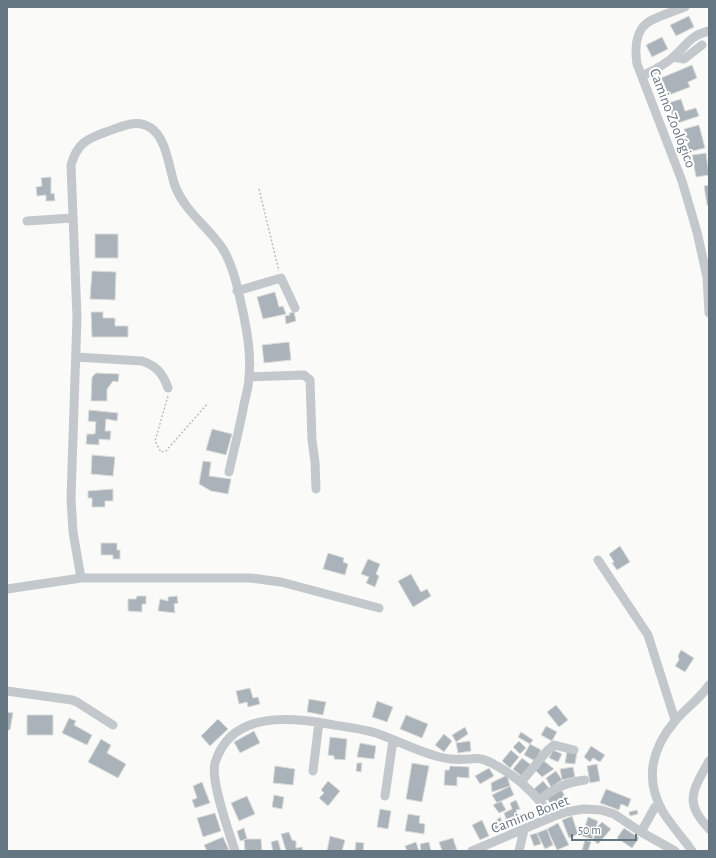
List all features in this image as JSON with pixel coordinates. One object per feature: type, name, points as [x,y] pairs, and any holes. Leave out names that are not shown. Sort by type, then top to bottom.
[{"type":"street","name":"Camino Zoológico","points":[[685,7],[647,22],[639,35],[636,56],[637,64],[682,181],[697,232],[708,277],[709,313]]},
{"type":"street","points":[[642,76],[673,57],[690,40],[709,31]]},
{"type":"street","points":[[673,57],[684,59],[702,45]]},
{"type":"street","points":[[81,578],[73,532],[71,498],[77,317],[70,165],[73,156],[82,144],[89,138],[130,123],[139,123],[146,126],[157,134],[162,141],[175,187],[184,204],[218,241],[229,262],[238,291],[248,345],[250,378],[229,472]]},
{"type":"street","points":[[26,221],[72,218]]},
{"type":"street","points":[[238,291],[281,278],[295,308]]},
{"type":"street","points":[[76,357],[142,361],[150,363],[159,369],[164,376],[168,388]]},
{"type":"street","points":[[250,378],[304,375],[310,380],[312,440],[316,462],[316,489]]},
{"type":"street","points":[[598,560],[648,635],[676,720]]},
{"type":"street","points":[[7,589],[81,578],[251,578],[281,582],[379,608]]},
{"type":"street","points":[[692,851],[663,812],[652,781],[653,762],[660,742],[676,720],[704,693],[709,685]]},
{"type":"street","points":[[7,691],[72,700],[113,725]]},
{"type":"street","points":[[235,851],[214,780],[215,765],[219,752],[225,742],[234,733],[244,727],[254,723],[281,719],[299,719],[376,733],[436,756],[450,759],[479,758],[487,760],[507,771],[522,782],[540,800],[552,817]]},
{"type":"street","points":[[313,771],[319,722]]},
{"type":"street","points":[[385,796],[393,740]]},
{"type":"street","points":[[522,782],[548,750],[554,745],[574,750]]},
{"type":"street","points":[[709,762],[694,792],[693,802],[696,812],[709,829]]},
{"type":"street","points":[[540,800],[562,785],[585,780]]},
{"type":"street","points":[[640,832],[655,807]]},
{"type":"street","name":"Camino Bonet","points":[[472,851],[552,817],[566,812],[583,809],[601,810],[614,814],[640,832],[675,851]]},
{"type":"street","points":[[519,851],[524,830]]},
{"type":"path","points":[[259,189],[281,278]]},
{"type":"path","points":[[168,388],[169,392],[155,441],[160,452],[166,451],[208,403]]},
{"type":"building","points":[[689,16],[694,27],[676,36],[670,25]]},
{"type":"building","points":[[662,37],[668,49],[652,57],[646,45]]},
{"type":"building","points":[[692,65],[697,78],[688,82],[690,87],[669,95],[661,78]]},
{"type":"building","points":[[681,99],[685,111],[696,108],[699,116],[675,124],[668,103]]},
{"type":"building","points":[[699,125],[705,148],[689,152],[684,129]]},
{"type":"building","points":[[706,153],[709,175],[696,177],[692,155]]},
{"type":"building","points":[[51,177],[51,194],[54,193],[55,201],[46,201],[46,195],[37,196],[36,187],[42,186],[41,178]]},
{"type":"building","points":[[709,185],[709,205],[707,205],[704,186]]},
{"type":"building","points":[[95,234],[118,234],[118,258],[95,258]]},
{"type":"building","points":[[92,271],[116,272],[115,300],[90,299]]},
{"type":"building","points":[[275,292],[279,307],[283,306],[286,314],[263,319],[257,297]]},
{"type":"building","points":[[91,312],[103,312],[103,318],[115,318],[115,326],[128,326],[128,337],[92,337]]},
{"type":"building","points":[[294,312],[296,321],[286,324],[285,316]]},
{"type":"building","points":[[289,342],[291,360],[264,363],[262,345]]},
{"type":"building","points":[[96,373],[119,374],[118,382],[113,381],[107,389],[107,401],[91,401],[92,377]]},
{"type":"building","points":[[89,410],[118,413],[117,421],[106,419],[105,431],[111,431],[110,440],[99,439],[99,445],[86,444],[87,434],[95,434],[96,422],[88,421]]},
{"type":"building","points":[[212,429],[232,434],[226,455],[206,450]]},
{"type":"building","points":[[92,455],[115,457],[113,476],[91,474]]},
{"type":"building","points":[[203,461],[211,462],[209,476],[231,479],[228,494],[211,491],[199,484]]},
{"type":"building","points":[[113,489],[113,501],[105,501],[105,507],[92,507],[92,498],[88,498],[88,491]]},
{"type":"building","points":[[101,543],[117,543],[117,550],[120,550],[120,559],[113,559],[113,555],[101,555]]},
{"type":"building","points":[[620,546],[630,562],[617,570],[612,563],[614,562],[609,554]]},
{"type":"building","points":[[328,553],[344,558],[343,562],[348,564],[345,575],[323,569]]},
{"type":"building","points":[[368,559],[380,564],[376,574],[379,576],[375,587],[366,583],[369,577],[361,574]]},
{"type":"building","points":[[411,574],[421,592],[427,589],[431,596],[413,607],[398,581]]},
{"type":"building","points":[[137,596],[146,596],[146,604],[142,604],[142,612],[128,611],[128,599],[136,599]]},
{"type":"building","points":[[177,596],[178,603],[174,604],[175,613],[158,611],[160,599],[168,601],[168,597]]},
{"type":"building","points":[[681,650],[694,658],[685,672],[675,666],[679,660],[678,656]]},
{"type":"building","points":[[250,688],[253,698],[258,697],[260,704],[248,707],[247,702],[239,704],[236,691]]},
{"type":"building","points":[[309,699],[326,702],[323,715],[307,712]]},
{"type":"building","points":[[377,701],[393,707],[387,722],[372,717]]},
{"type":"building","points":[[556,705],[568,720],[559,727],[547,712]]},
{"type":"building","points":[[7,712],[13,713],[10,730],[7,730]]},
{"type":"building","points":[[27,715],[53,715],[53,735],[27,735]]},
{"type":"building","points":[[406,715],[428,724],[422,738],[400,729]]},
{"type":"building","points":[[69,718],[76,721],[74,725],[92,735],[87,745],[62,733]]},
{"type":"building","points":[[218,719],[228,729],[210,746],[201,736]]},
{"type":"building","points":[[546,726],[557,732],[552,741],[541,735]]},
{"type":"building","points":[[465,727],[468,734],[456,742],[452,735]]},
{"type":"building","points":[[254,731],[260,743],[240,753],[234,742]]},
{"type":"building","points":[[521,732],[533,740],[530,744],[518,737]]},
{"type":"building","points":[[444,734],[452,741],[444,752],[435,745]]},
{"type":"building","points":[[330,737],[347,739],[345,760],[334,759],[334,756],[328,755]]},
{"type":"building","points":[[101,739],[111,745],[107,753],[126,764],[118,778],[88,762]]},
{"type":"building","points":[[470,741],[471,751],[458,753],[456,743]]},
{"type":"building","points":[[519,741],[526,748],[520,754],[513,747]]},
{"type":"building","points":[[360,743],[376,746],[374,759],[357,757]]},
{"type":"building","points":[[530,744],[541,750],[535,761],[524,755]]},
{"type":"building","points":[[591,746],[605,755],[600,762],[593,758],[590,762],[584,757]]},
{"type":"building","points":[[511,750],[519,757],[510,768],[502,761]]},
{"type":"building","points":[[553,750],[562,754],[558,762],[549,758]]},
{"type":"building","points":[[567,751],[577,752],[575,764],[565,763]]},
{"type":"building","points":[[522,758],[531,765],[521,776],[513,769]]},
{"type":"building","points":[[544,761],[554,769],[542,777],[535,770]]},
{"type":"building","points":[[357,763],[362,763],[361,772],[356,771]]},
{"type":"building","points":[[412,763],[429,766],[422,802],[406,799]]},
{"type":"building","points":[[597,764],[600,781],[590,783],[587,766]]},
{"type":"building","points":[[275,766],[295,769],[293,785],[273,783]]},
{"type":"building","points":[[450,766],[469,767],[469,778],[457,777],[457,786],[444,785],[445,770],[449,770]]},
{"type":"building","points":[[573,767],[575,777],[562,780],[560,769]]},
{"type":"building","points":[[489,768],[494,776],[480,784],[475,776]]},
{"type":"building","points":[[556,771],[562,780],[551,787],[546,778]]},
{"type":"building","points":[[507,775],[510,786],[492,792],[491,783]]},
{"type":"building","points":[[328,781],[340,791],[328,806],[319,798],[324,793],[321,790]]},
{"type":"building","points":[[543,781],[549,788],[540,796],[534,789]]},
{"type":"building","points":[[202,782],[210,803],[195,808],[192,800],[197,798],[193,786]]},
{"type":"building","points":[[510,786],[514,795],[497,803],[492,795]]},
{"type":"building","points":[[560,788],[567,799],[553,808],[546,797]]},
{"type":"building","points":[[606,789],[631,799],[628,807],[621,804],[619,810],[600,803]]},
{"type":"building","points":[[274,795],[284,797],[282,809],[272,807]]},
{"type":"building","points":[[247,796],[255,814],[239,821],[231,803]]},
{"type":"building","points":[[516,800],[520,809],[516,810],[521,822],[509,827],[504,813],[512,809],[510,803]]},
{"type":"building","points":[[501,801],[506,810],[499,813],[493,805]]},
{"type":"building","points":[[380,809],[391,811],[388,829],[377,827]]},
{"type":"building","points":[[637,810],[638,814],[630,816],[629,812]]},
{"type":"building","points":[[215,813],[221,831],[203,837],[197,818]]},
{"type":"building","points":[[408,814],[420,816],[419,823],[425,824],[424,834],[405,831]]},
{"type":"building","points":[[572,816],[578,834],[569,838],[562,820]]},
{"type":"building","points":[[500,817],[506,829],[497,833],[492,824]]},
{"type":"building","points":[[588,817],[598,821],[592,839],[582,836]]},
{"type":"building","points":[[482,820],[489,836],[480,840],[472,825]]},
{"type":"building","points":[[602,822],[611,829],[598,844],[593,840],[597,827]]},
{"type":"building","points":[[558,823],[569,845],[557,850],[547,829]]},
{"type":"building","points":[[244,828],[247,839],[240,841],[237,831]]},
{"type":"building","points":[[624,828],[639,838],[632,848],[617,838]]},
{"type":"building","points":[[547,829],[553,845],[545,849],[537,833]]},
{"type":"building","points":[[289,832],[292,840],[296,841],[296,848],[302,847],[303,851],[286,851],[281,834]]},
{"type":"building","points":[[537,833],[541,844],[534,846],[530,835]]},
{"type":"building","points":[[330,836],[345,840],[342,851],[327,851]]},
{"type":"building","points":[[223,837],[229,850],[207,851],[204,845]]},
{"type":"building","points":[[453,838],[457,850],[442,851],[439,842]]},
{"type":"building","points":[[261,839],[262,851],[245,851],[244,840]]},
{"type":"building","points":[[278,840],[281,851],[273,851],[271,842]]},
{"type":"building","points":[[585,840],[591,842],[588,851],[582,850]]},
{"type":"building","points":[[356,842],[364,843],[363,851],[355,851]]},
{"type":"building","points":[[416,842],[419,851],[407,851],[405,846]]},
{"type":"building","points":[[429,842],[431,851],[421,851],[420,844]]}]
